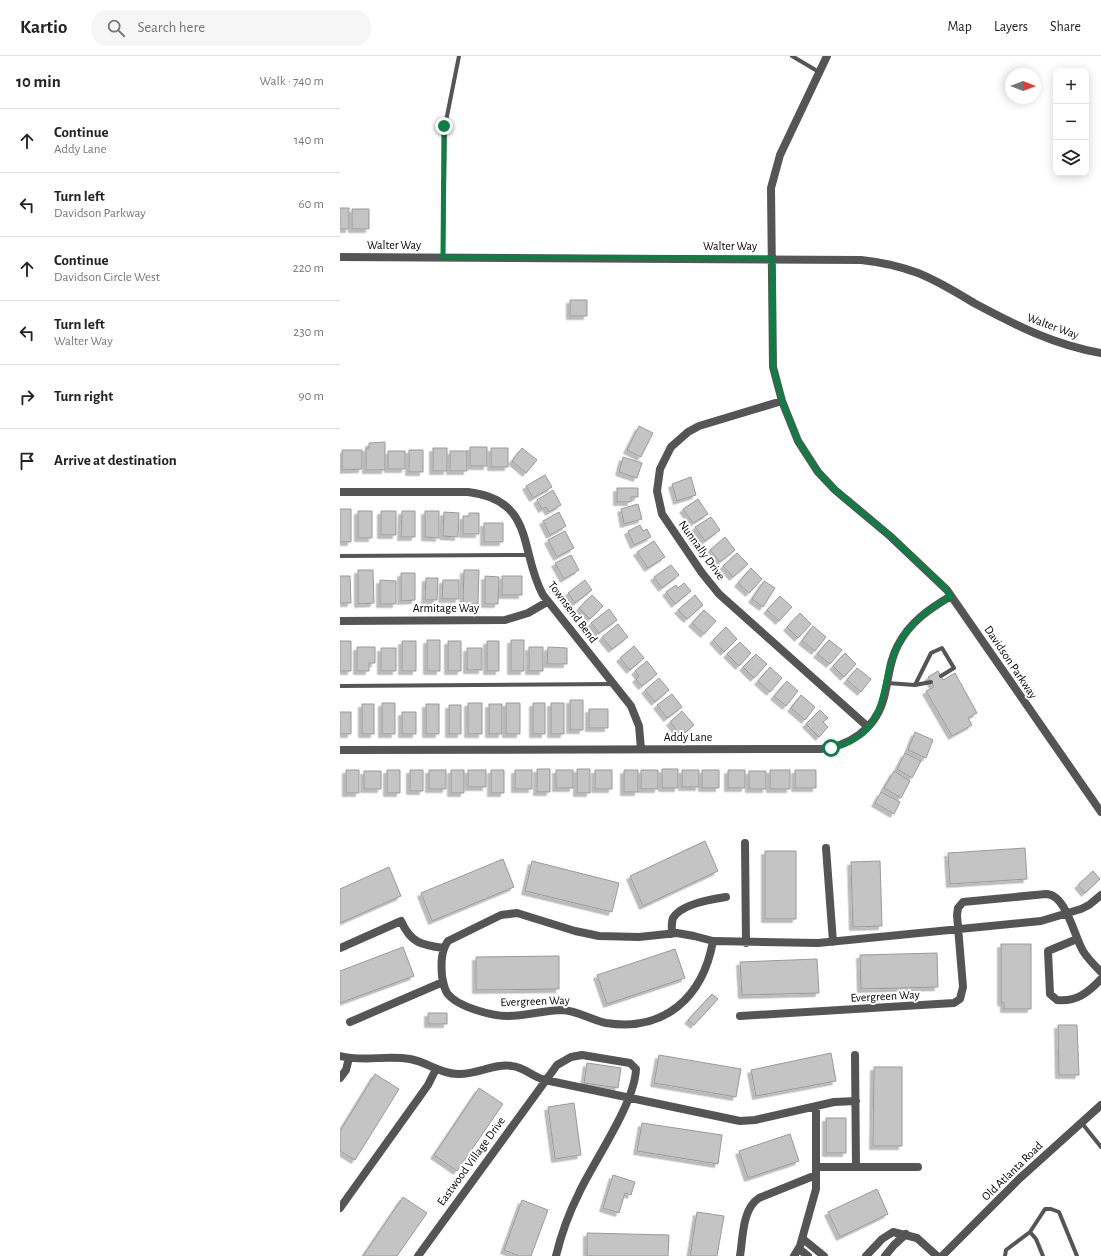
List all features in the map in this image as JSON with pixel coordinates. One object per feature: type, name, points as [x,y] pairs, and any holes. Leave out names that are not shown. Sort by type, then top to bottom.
[{"type":"street","name":"Davidson Parkway","points":[[827,56],[780,155],[771,188],[773,367],[782,401],[798,441],[818,472],[835,490],[890,536],[939,582],[951,596],[1101,812]]},
{"type":"street","name":"Walter Way","points":[[340,257],[772,258],[861,260],[897,266],[917,272],[939,282],[1026,330],[1055,342],[1101,353]]},
{"type":"street","name":"Nunnally Drive","points":[[782,401],[699,426],[679,438],[670,449],[660,469],[657,487],[660,506],[668,525],[719,594],[868,727]]},
{"type":"street","name":"Townsend Bend","points":[[340,492],[468,492],[484,495],[501,504],[515,517],[524,533],[538,587],[547,602],[628,702],[636,716],[640,731],[641,749]]},
{"type":"street","name":"Addy Lane","points":[[340,750],[821,749],[844,744],[858,736],[868,727],[881,707],[893,655],[904,634],[922,614],[951,596]]},
{"type":"street","name":"Armitage Way","points":[[340,621],[505,620],[528,614],[547,602]]},
{"type":"street","points":[[745,843],[746,943]]},
{"type":"street","points":[[826,848],[833,942]]},
{"type":"street","name":"Evergreen Way","points":[[740,1016],[954,1003],[960,999],[963,987],[957,911],[963,902],[1050,894],[1057,897],[1087,957],[1101,972]]},
{"type":"street","points":[[340,948],[401,921],[407,933],[414,940],[426,945],[444,948],[448,940],[453,937],[501,915],[511,913],[525,914],[575,931],[599,936],[639,937],[672,934],[694,936],[713,941],[746,943],[795,944],[833,942],[1041,921],[1090,905],[1101,895]]},
{"type":"street","points":[[672,934],[673,918],[680,911],[704,901],[726,897]]},
{"type":"street","points":[[1078,939],[1048,951],[1050,994],[1057,1000],[1073,999],[1090,990],[1101,979]]},
{"type":"street","name":"Evergreen Way","points":[[444,948],[442,957],[443,982],[448,994],[456,1001],[491,1014],[514,1016],[563,1010],[575,1012],[606,1023],[637,1023],[667,1014],[692,994],[706,970],[713,941]]},
{"type":"street","points":[[350,1022],[443,982]]},
{"type":"street","name":"Eastwood Village Drive","points":[[418,1256],[545,1080],[560,1062],[576,1055],[588,1055],[630,1063],[634,1066],[636,1072],[628,1098],[579,1194],[556,1256]]},
{"type":"street","points":[[855,1055],[856,1167]]},
{"type":"street","points":[[340,1056],[349,1058],[409,1059],[436,1069],[460,1074],[481,1072],[501,1066],[511,1065],[521,1068],[538,1078],[545,1080],[746,1121],[834,1102],[856,1101]]},
{"type":"street","points":[[340,1078],[346,1070],[349,1058]]},
{"type":"street","points":[[340,1208],[428,1085],[436,1069]]},
{"type":"street","name":"Old Atlanta Road","points":[[942,1256],[1019,1179],[1101,1105]]},
{"type":"street","points":[[808,1256],[796,1254],[803,1239],[815,1195],[816,1106]]},
{"type":"street","points":[[740,1256],[747,1216],[753,1203],[759,1198],[816,1171],[856,1167],[918,1167]]},
{"type":"street","points":[[866,1256],[890,1232],[906,1234],[917,1238],[937,1256]]},
{"type":"street","points":[[884,1256],[906,1234]]},
{"type":"street","points":[[803,1239],[824,1256]]},
{"type":"lane","points":[[443,257],[444,126],[459,56]]},
{"type":"lane","points":[[792,56],[819,72]]},
{"type":"lane","points":[[340,556],[530,555]]},
{"type":"lane","points":[[915,685],[931,654],[942,648],[954,668],[941,676]]},
{"type":"lane","points":[[886,683],[915,685],[931,682]]},
{"type":"lane","points":[[340,686],[614,684]]},
{"type":"lane","points":[[1081,1122],[1101,1147]]},
{"type":"lane","points":[[1005,1256],[1006,1250],[1030,1232],[1045,1209],[1051,1209],[1059,1212],[1077,1256]]},
{"type":"lane","points":[[1030,1232],[1036,1239],[1043,1256]]},
{"type":"building","points":[[340,208],[349,208],[349,229],[340,229]]},
{"type":"building","points":[[352,209],[369,209],[369,229],[352,229]]},
{"type":"building","points":[[570,300],[587,300],[587,316],[570,316]]},
{"type":"building","points":[[639,426],[653,433],[641,457],[627,450]]},
{"type":"building","points":[[385,442],[385,470],[366,470],[366,448],[369,448],[369,443]]},
{"type":"building","points":[[470,447],[487,447],[487,466],[470,466]]},
{"type":"building","points":[[433,448],[447,448],[447,471],[433,471]]},
{"type":"building","points":[[491,448],[508,448],[508,467],[491,467]]},
{"type":"building","points":[[522,448],[537,460],[526,473],[512,461]]},
{"type":"building","points":[[342,450],[362,450],[362,469],[342,470]]},
{"type":"building","points":[[409,450],[423,450],[423,472],[409,472]]},
{"type":"building","points":[[388,451],[405,451],[405,469],[388,469]]},
{"type":"building","points":[[450,451],[467,451],[467,471],[450,471]]},
{"type":"building","points":[[623,457],[642,463],[637,478],[619,472]]},
{"type":"building","points":[[545,475],[552,487],[533,498],[526,486]]},
{"type":"building","points":[[691,477],[696,495],[677,501],[672,484]]},
{"type":"building","points":[[617,488],[638,488],[638,497],[631,497],[631,502],[617,502]]},
{"type":"building","points":[[553,490],[561,505],[549,512],[546,507],[542,509],[537,500]]},
{"type":"building","points":[[698,499],[708,514],[693,523],[683,509]]},
{"type":"building","points":[[638,504],[642,519],[624,524],[621,509]]},
{"type":"building","points":[[340,509],[351,509],[351,542],[340,542]]},
{"type":"building","points":[[358,511],[372,511],[372,538],[358,538]]},
{"type":"building","points":[[381,511],[396,511],[396,535],[381,535]]},
{"type":"building","points":[[402,511],[415,511],[415,537],[401,537]]},
{"type":"building","points":[[425,511],[439,511],[439,538],[425,537]]},
{"type":"building","points":[[444,512],[459,513],[458,537],[443,536]]},
{"type":"building","points":[[559,512],[566,526],[550,535],[543,521]]},
{"type":"building","points":[[469,513],[479,513],[479,534],[463,534],[463,516],[469,516]]},
{"type":"building","points":[[711,517],[720,530],[705,541],[695,527]]},
{"type":"building","points":[[484,523],[503,523],[503,542],[484,542]]},
{"type":"building","points":[[640,525],[643,531],[647,529],[651,537],[634,545],[628,531]]},
{"type":"building","points":[[565,531],[574,548],[557,557],[548,540]]},
{"type":"building","points":[[725,537],[735,550],[720,562],[710,550]]},
{"type":"building","points":[[654,541],[665,557],[648,568],[637,552]]},
{"type":"building","points":[[737,553],[748,564],[733,577],[723,566]]},
{"type":"building","points":[[571,555],[579,570],[564,579],[555,563]]},
{"type":"building","points":[[671,565],[679,575],[662,588],[654,577]]},
{"type":"building","points":[[751,568],[762,579],[749,593],[738,583]]},
{"type":"building","points":[[358,570],[373,570],[374,603],[358,604]]},
{"type":"building","points":[[464,570],[479,570],[478,604],[463,604]]},
{"type":"building","points":[[401,573],[415,573],[415,600],[401,601]]},
{"type":"building","points":[[340,576],[350,576],[351,603],[340,603]]},
{"type":"building","points":[[485,576],[499,577],[498,604],[485,604]]},
{"type":"building","points":[[502,576],[522,576],[522,595],[502,595]]},
{"type":"building","points":[[426,578],[438,578],[437,600],[425,600]]},
{"type":"building","points":[[380,580],[396,581],[396,604],[380,604]]},
{"type":"building","points":[[443,580],[459,580],[459,599],[442,599]]},
{"type":"building","points":[[585,580],[592,590],[575,603],[568,593]]},
{"type":"building","points":[[764,581],[775,588],[763,607],[752,599]]},
{"type":"building","points":[[684,583],[691,591],[675,604],[666,592],[676,585],[678,588]]},
{"type":"building","points":[[592,595],[603,606],[590,619],[579,608]]},
{"type":"building","points":[[695,595],[703,605],[687,619],[678,610]]},
{"type":"building","points":[[780,596],[792,607],[779,621],[767,610]]},
{"type":"building","points":[[609,609],[617,620],[599,633],[591,623]]},
{"type":"building","points":[[704,610],[716,621],[704,634],[692,623]]},
{"type":"building","points":[[800,613],[811,624],[798,638],[787,627]]},
{"type":"building","points":[[618,624],[628,637],[612,649],[602,637]]},
{"type":"building","points":[[813,626],[826,637],[815,651],[802,641]]},
{"type":"building","points":[[726,627],[737,639],[724,652],[713,640]]},
{"type":"building","points":[[427,640],[440,640],[440,671],[427,671]]},
{"type":"building","points":[[511,640],[524,640],[524,671],[511,671]]},
{"type":"building","points":[[829,640],[842,650],[830,664],[817,654]]},
{"type":"building","points":[[340,641],[351,641],[351,671],[340,671]]},
{"type":"building","points":[[402,641],[416,641],[416,671],[402,671]]},
{"type":"building","points":[[448,641],[461,641],[461,671],[448,671]]},
{"type":"building","points":[[487,641],[499,641],[499,671],[487,671]]},
{"type":"building","points":[[740,642],[751,653],[739,666],[727,654]]},
{"type":"building","points":[[634,646],[644,658],[630,670],[620,658]]},
{"type":"building","points":[[357,647],[375,647],[375,663],[369,663],[369,671],[357,671]]},
{"type":"building","points":[[529,647],[543,647],[543,671],[529,671]]},
{"type":"building","points":[[548,647],[567,648],[567,664],[547,664]]},
{"type":"building","points":[[381,648],[396,648],[396,671],[381,671]]},
{"type":"building","points":[[467,648],[482,648],[482,670],[467,670]]},
{"type":"building","points":[[845,653],[856,664],[844,677],[833,666]]},
{"type":"building","points":[[756,654],[767,664],[754,678],[743,667]]},
{"type":"building","points":[[647,661],[657,674],[642,686],[636,679],[639,676],[635,671]]},
{"type":"building","points":[[770,667],[782,678],[770,692],[758,681]]},
{"type":"building","points":[[857,668],[871,679],[861,692],[847,680]]},
{"type":"building","points":[[938,671],[943,680],[955,673],[977,713],[968,718],[972,725],[952,736],[926,691],[934,687],[928,677]]},
{"type":"building","points":[[659,678],[669,690],[655,702],[645,690]]},
{"type":"building","points":[[787,681],[798,691],[786,706],[774,696]]},
{"type":"building","points":[[672,694],[682,707],[667,718],[657,705]]},
{"type":"building","points":[[801,695],[815,707],[805,720],[791,708]]},
{"type":"building","points":[[570,700],[583,700],[583,730],[570,730]]},
{"type":"building","points":[[382,703],[395,703],[395,734],[382,734]]},
{"type":"building","points":[[468,703],[482,703],[482,734],[468,734]]},
{"type":"building","points":[[506,703],[520,703],[520,734],[506,734]]},
{"type":"building","points":[[533,703],[545,703],[545,734],[533,734]]},
{"type":"building","points":[[551,703],[564,703],[564,734],[551,734]]},
{"type":"building","points":[[362,704],[374,704],[374,734],[362,734]]},
{"type":"building","points":[[426,704],[439,704],[439,734],[426,734]]},
{"type":"building","points":[[489,704],[502,704],[502,734],[489,734]]},
{"type":"building","points":[[449,705],[461,705],[461,734],[449,734]]},
{"type":"building","points":[[589,709],[608,709],[608,728],[589,728]]},
{"type":"building","points":[[820,710],[828,718],[823,722],[828,727],[819,737],[806,724]]},
{"type":"building","points":[[682,711],[694,725],[681,736],[670,722]]},
{"type":"building","points":[[340,712],[351,712],[351,734],[340,734]]},
{"type":"building","points":[[402,712],[416,712],[416,734],[402,734]]},
{"type":"building","points":[[915,732],[933,740],[926,758],[908,750]]},
{"type":"building","points":[[905,753],[921,761],[912,778],[897,769]]},
{"type":"building","points":[[537,769],[550,769],[550,792],[537,792]]},
{"type":"building","points":[[577,769],[590,769],[590,793],[577,793]]},
{"type":"building","points":[[662,769],[678,769],[678,788],[662,788]]},
{"type":"building","points":[[346,770],[359,770],[359,793],[346,793]]},
{"type":"building","points":[[387,770],[400,770],[400,793],[387,793]]},
{"type":"building","points":[[410,770],[423,770],[423,791],[410,791]]},
{"type":"building","points":[[429,770],[446,770],[446,789],[429,789]]},
{"type":"building","points":[[451,770],[464,770],[464,793],[451,793]]},
{"type":"building","points":[[468,770],[486,770],[486,787],[468,787]]},
{"type":"building","points":[[491,770],[504,770],[504,793],[491,793]]},
{"type":"building","points":[[515,770],[532,770],[532,789],[515,789]]},
{"type":"building","points":[[556,770],[573,770],[573,788],[556,788]]},
{"type":"building","points":[[595,770],[612,770],[612,789],[595,789]]},
{"type":"building","points":[[624,770],[638,770],[638,792],[624,792]]},
{"type":"building","points":[[641,770],[658,770],[658,789],[641,789]]},
{"type":"building","points":[[682,770],[699,770],[699,787],[682,787]]},
{"type":"building","points":[[702,770],[719,770],[719,788],[702,788]]},
{"type":"building","points":[[728,770],[745,770],[745,788],[728,788]]},
{"type":"building","points":[[770,770],[790,770],[790,789],[770,789]]},
{"type":"building","points":[[795,770],[816,770],[816,788],[795,788]]},
{"type":"building","points":[[364,771],[381,771],[381,789],[364,789]]},
{"type":"building","points":[[749,771],[766,771],[766,789],[749,789]]},
{"type":"building","points":[[894,771],[910,781],[901,798],[884,788]]},
{"type":"building","points":[[881,792],[900,802],[894,814],[875,803]]},
{"type":"building","points":[[705,841],[718,871],[643,906],[630,876]]},
{"type":"building","points":[[1025,848],[1027,879],[950,884],[948,853]]},
{"type":"building","points":[[765,851],[796,851],[796,919],[765,919]]},
{"type":"building","points":[[503,859],[514,887],[432,921],[421,893]]},
{"type":"building","points":[[532,861],[619,883],[612,912],[525,891]]},
{"type":"building","points":[[880,861],[882,926],[853,927],[851,862]]},
{"type":"building","points":[[389,867],[401,896],[340,923],[340,889]]},
{"type":"building","points":[[1093,871],[1100,879],[1085,893],[1078,885]]},
{"type":"building","points":[[1001,944],[1031,944],[1031,1009],[1004,1009],[1004,1003],[1001,1002]]},
{"type":"building","points":[[403,947],[414,976],[340,1003],[340,971]]},
{"type":"building","points":[[675,949],[685,978],[607,1004],[597,975]]},
{"type":"building","points":[[937,953],[938,987],[861,989],[860,955]]},
{"type":"building","points":[[559,956],[559,989],[476,990],[476,957]]},
{"type":"building","points":[[817,959],[819,993],[742,995],[740,962]]},
{"type":"building","points":[[712,994],[718,999],[694,1025],[688,1020]]},
{"type":"building","points":[[428,1013],[447,1013],[447,1024],[428,1024]]},
{"type":"building","points":[[1058,1025],[1077,1025],[1079,1075],[1059,1075]]},
{"type":"building","points":[[831,1053],[836,1081],[756,1096],[751,1070]]},
{"type":"building","points":[[659,1055],[741,1069],[736,1097],[654,1083]]},
{"type":"building","points":[[587,1063],[621,1068],[618,1088],[584,1083]]},
{"type":"building","points":[[874,1067],[902,1067],[902,1146],[873,1146]]},
{"type":"building","points":[[375,1074],[399,1089],[355,1160],[340,1151],[340,1131]]},
{"type":"building","points":[[479,1088],[503,1104],[457,1171],[434,1155]]},
{"type":"building","points":[[574,1103],[581,1155],[555,1159],[548,1107]]},
{"type":"building","points":[[826,1118],[846,1118],[846,1153],[826,1153]]},
{"type":"building","points":[[642,1123],[722,1135],[718,1164],[637,1151]]},
{"type":"building","points":[[790,1134],[799,1161],[748,1178],[739,1151]]},
{"type":"building","points":[[613,1175],[635,1182],[631,1195],[625,1193],[619,1213],[603,1208]]},
{"type":"building","points":[[877,1189],[888,1214],[840,1237],[828,1212]]},
{"type":"building","points":[[403,1197],[427,1213],[397,1256],[363,1256]]},
{"type":"building","points":[[522,1200],[548,1210],[531,1256],[519,1256],[504,1250]]},
{"type":"building","points":[[697,1212],[724,1216],[717,1256],[690,1256]]},
{"type":"building","points":[[587,1233],[669,1235],[668,1256],[587,1256]]},
{"type":"route","points":[[444,126],[443,257],[772,258],[773,367],[782,401],[798,441],[818,472],[835,490],[890,536],[939,582],[951,596],[922,614],[904,634],[889,666],[883,702],[872,722],[853,740],[831,748]]}]
